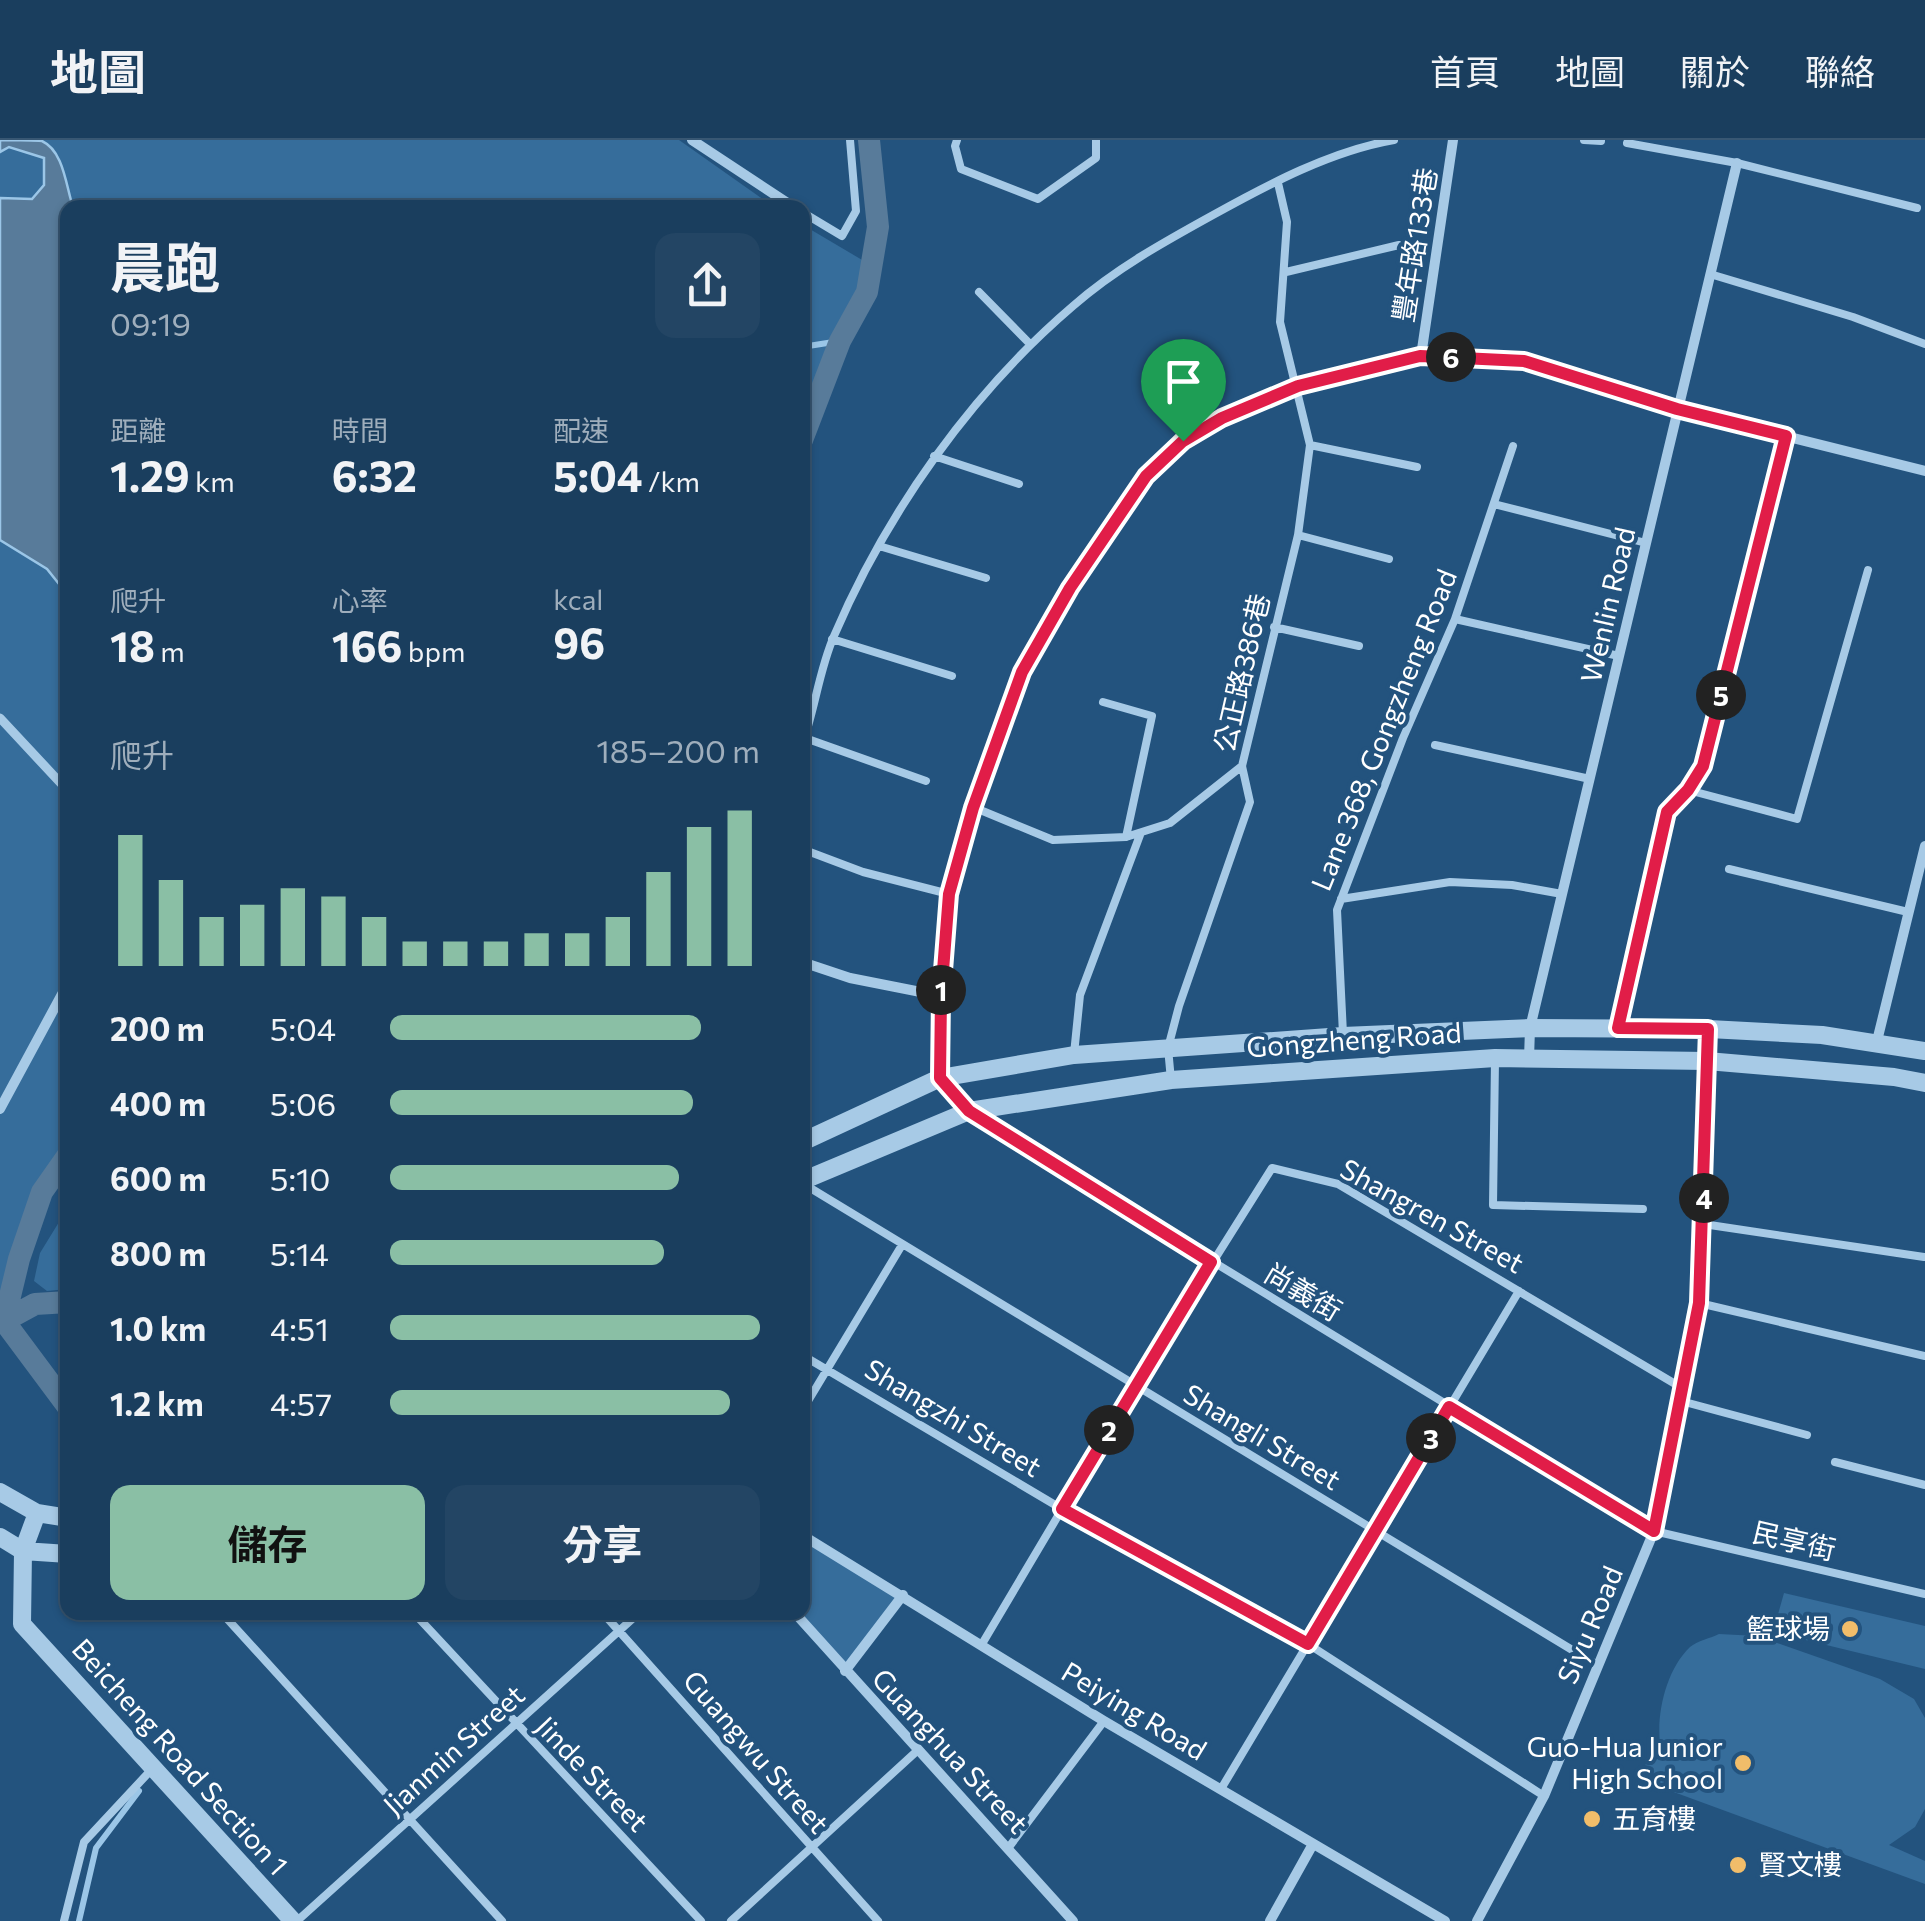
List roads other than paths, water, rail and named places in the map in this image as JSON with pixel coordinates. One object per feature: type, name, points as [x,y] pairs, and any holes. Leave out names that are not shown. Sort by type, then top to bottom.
[{"type":"street","points":[[692,140],[783,200]]},
{"type":"street","name":"豐年路133巷","points":[[1420,356],[1453,140]]},
{"type":"street","name":"Wenlin Road","points":[[1529,1059],[1530,1028],[1736,163]]},
{"type":"street","points":[[940,1078],[941,996],[949,894],[973,808],[1022,672],[1070,588],[1146,476],[1183,441],[1222,418],[1298,386],[1420,356],[1524,361],[1677,409],[1925,470]]},
{"type":"street","points":[[0,718],[60,782]]},
{"type":"street","points":[[1878,1042],[1925,846]]},
{"type":"street","points":[[810,965],[850,978],[941,996]]},
{"type":"street","points":[[0,1109],[60,999]]},
{"type":"street","name":"Gongzheng Road","points":[[810,1138],[940,1078],[1074,1055],[1343,1036],[1530,1028],[1822,1034],[1925,1051]]},
{"type":"street","name":"Siyu Road","points":[[1477,1921],[1544,1796],[1654,1531],[1699,1303],[1708,1029]]},
{"type":"street","name":"Gongzheng Road","points":[[810,1179],[969,1111],[1172,1080],[1495,1058],[1707,1061],[1925,1083]]},
{"type":"street","points":[[0,1492],[37,1513],[60,1517]]},
{"type":"street","name":"Beicheng Road Section 1","points":[[37,1513],[23,1551],[22,1624],[295,1921]]},
{"type":"street","points":[[0,1536],[23,1551]]},
{"type":"street","name":"Peiying Road","points":[[810,1540],[1104,1721],[1445,1921]]},
{"type":"street","points":[[0,1554],[60,1553]]},
{"type":"street","points":[[845,1671],[903,1595]]},
{"type":"street","name":"Guanghua Street","points":[[801,1620],[1072,1921]]},
{"type":"street","points":[[1270,1921],[1313,1844]]},
{"type":"lane","points":[[810,217],[842,236],[856,211],[850,140]]},
{"type":"lane","points":[[957,140],[961,169],[1038,199],[1096,158],[1096,140]]},
{"type":"lane","points":[[810,720],[832,639],[880,546],[934,456],[1030,344],[1074,305],[1143,254],[1255,192],[1358,143],[1394,140]]},
{"type":"lane","points":[[1584,140],[1601,142]]},
{"type":"lane","points":[[1627,143],[1736,163],[1917,208]]},
{"type":"lane","name":"公正路386巷","points":[[1172,1080],[1168,1048],[1178,1006],[1250,802],[1242,766],[1298,535],[1310,445],[1280,322],[1287,222],[1278,183]]},
{"type":"lane","points":[[1286,272],[1399,245]]},
{"type":"lane","points":[[1710,274],[1852,317],[1925,344]]},
{"type":"lane","points":[[979,292],[1030,344]]},
{"type":"lane","points":[[1618,1028],[1667,812],[1703,766],[1786,436]]},
{"type":"lane","points":[[1310,445],[1416,467]]},
{"type":"lane","name":"Lane 368, Gongzheng Road","points":[[1343,1036],[1337,910],[1403,738],[1455,619],[1513,446]]},
{"type":"lane","points":[[934,456],[1019,484]]},
{"type":"lane","points":[[1494,504],[1646,543]]},
{"type":"lane","points":[[1298,535],[1389,559]]},
{"type":"lane","points":[[880,546],[986,578]]},
{"type":"lane","points":[[1688,790],[1797,819],[1868,570]]},
{"type":"lane","points":[[1455,619],[1619,656]]},
{"type":"lane","points":[[1274,627],[1359,646]]},
{"type":"lane","points":[[832,639],[952,676]]},
{"type":"lane","points":[[1102,702],[1152,716],[1126,837]]},
{"type":"lane","points":[[810,744],[926,780]]},
{"type":"lane","points":[[1434,745],[1590,778]]},
{"type":"lane","points":[[973,808],[1053,840],[1140,835],[1170,823],[1242,766]]},
{"type":"lane","points":[[1074,1055],[1080,995],[1140,835]]},
{"type":"lane","points":[[810,853],[863,872],[949,894]]},
{"type":"lane","points":[[1729,869],[1908,912]]},
{"type":"lane","points":[[1341,899],[1450,882],[1512,885],[1562,894]]},
{"type":"lane","points":[[1495,1058],[1493,1206],[1643,1209]]},
{"type":"lane","name":"尚義街","points":[[940,1078],[969,1111],[1654,1531]]},
{"type":"lane","name":"Shangren Street","points":[[982,1644],[1211,1262],[1272,1168],[1338,1184],[1682,1388]]},
{"type":"lane","name":"Shangli Street","points":[[810,1187],[1597,1665]]},
{"type":"lane","points":[[1703,1224],[1924,1258]]},
{"type":"lane","points":[[810,1397],[902,1245]]},
{"type":"lane","points":[[1221,1789],[1519,1291]]},
{"type":"lane","points":[[1699,1303],[1925,1356]]},
{"type":"lane","name":"Shangzhi Street","points":[[810,1360],[1062,1509],[1308,1644],[1544,1796]]},
{"type":"lane","points":[[1681,1401],[1807,1435]]},
{"type":"lane","points":[[1834,1462],[1925,1485]]},
{"type":"lane","name":"民享街","points":[[1654,1531],[1925,1594]]},
{"type":"lane","points":[[228,1620],[502,1921]]},
{"type":"lane","name":"Jinde Street","points":[[420,1620],[514,1725],[701,1921]]},
{"type":"lane","name":"Guangwu Street","points":[[610,1620],[878,1921]]},
{"type":"lane","name":"Jianmin Street","points":[[295,1921],[632,1620]]},
{"type":"lane","points":[[1008,1847],[1104,1721]]},
{"type":"lane","points":[[731,1921],[918,1750]]},
{"type":"lane","points":[[64,1921],[84,1842],[152,1768]]},
{"type":"waterway","points":[[810,419],[840,341],[867,292],[878,227],[869,140]]},
{"type":"waterway","points":[[810,346],[840,341]]},
{"type":"waterway","points":[[60,1166],[42,1192],[19,1259],[4,1321],[60,1396]]},
{"type":"waterway","points":[[0,1323],[35,1304],[60,1302]]},
{"type":"waterway","points":[[79,1921],[96,1848],[139,1791]]},
{"type":"place","name":"籃球場","points":[[1850,1629]]},
{"type":"place","name":"Guo-Hua Junior High School","points":[[1743,1763]]},
{"type":"place","name":"五育樓","points":[[1592,1819]]},
{"type":"place","name":"賢文樓","points":[[1738,1865]]}]
